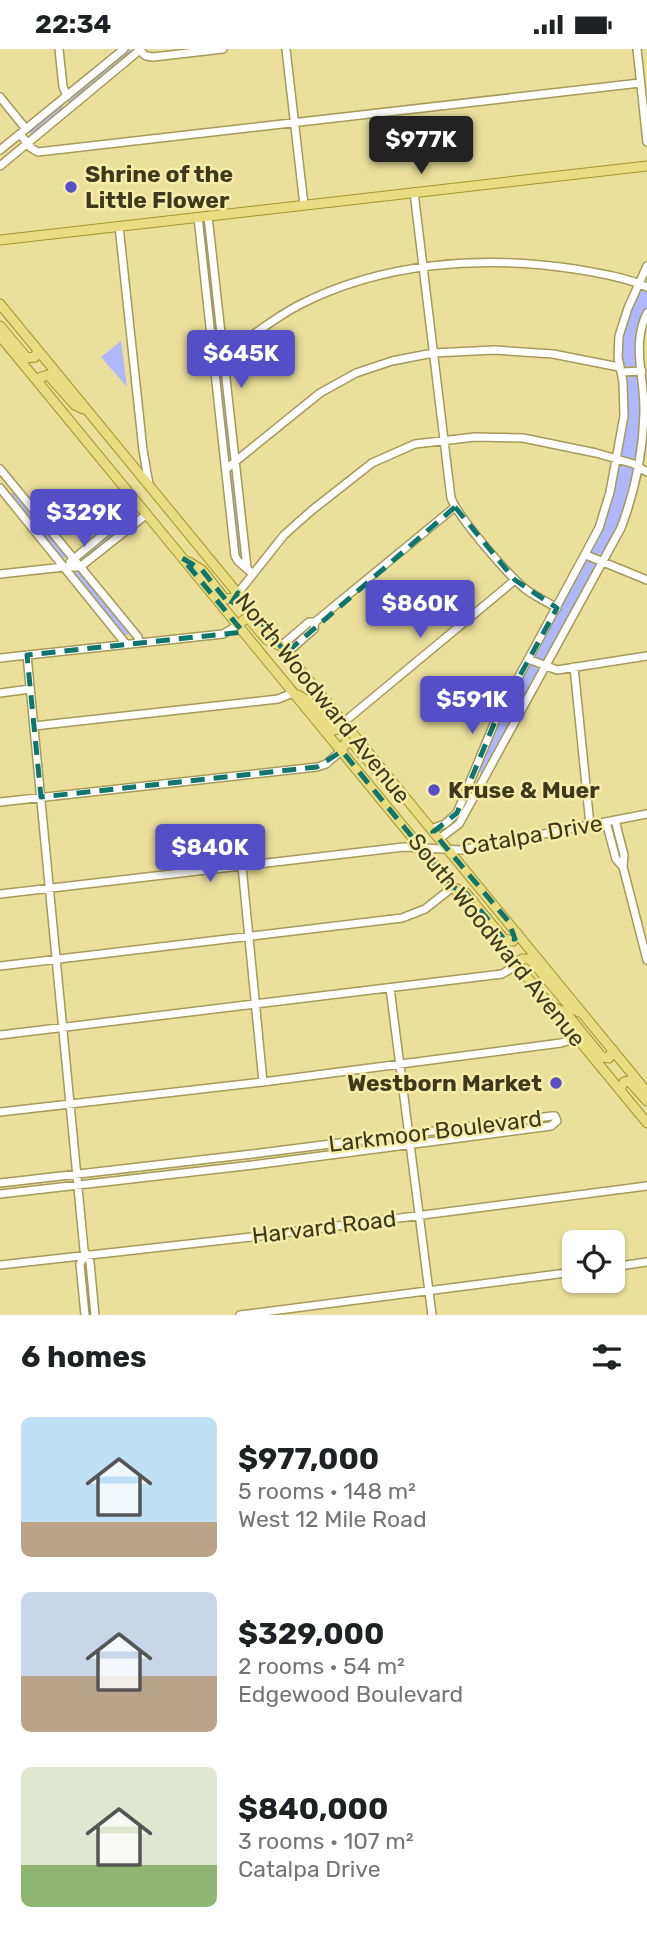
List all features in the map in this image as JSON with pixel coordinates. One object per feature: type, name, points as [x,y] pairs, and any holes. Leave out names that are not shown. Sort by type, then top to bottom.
[{"type":"main road","points":[[0,240],[647,166]]},
{"type":"main road","name":"North Woodward Avenue","points":[[0,303],[647,1092]]},
{"type":"main road","points":[[0,326],[27,358],[35,357],[38,350]]},
{"type":"main road","name":"South Woodward Avenue","points":[[0,336],[647,1123]]},
{"type":"main road","points":[[39,383],[41,377],[48,375],[75,405],[88,412]]},
{"type":"main road","points":[[182,558],[202,570],[225,599],[234,598],[238,593]]},
{"type":"main road","points":[[238,625],[249,619],[268,640],[284,649]]},
{"type":"main road","points":[[293,693],[309,702],[334,730],[342,727],[344,722]]},
{"type":"main road","points":[[341,751],[346,742],[353,744],[389,786],[408,800]]},
{"type":"main road","points":[[453,887],[466,893],[504,939],[513,941],[517,933]]},
{"type":"main road","points":[[517,965],[522,959],[530,959],[570,1007],[584,1014]]},
{"type":"main road","points":[[551,1007],[566,1013],[602,1057],[609,1058],[613,1050]]},
{"type":"main road","points":[[620,1090],[624,1082],[629,1081],[647,1101]]},
{"type":"main road","points":[[627,1098],[647,1112]]},
{"type":"street","points":[[59,49],[63,87],[69,109]]},
{"type":"street","points":[[0,150],[124,49]]},
{"type":"street","points":[[0,166],[139,49],[153,57],[223,49]]},
{"type":"street","points":[[286,49],[304,205]]},
{"type":"street","points":[[637,49],[647,142]]},
{"type":"street","points":[[0,97],[23,131],[27,143],[38,152],[640,83]]},
{"type":"street","points":[[414,192],[451,498],[455,507],[515,580],[557,608]]},
{"type":"street","points":[[203,216],[224,358],[250,572]]},
{"type":"street","points":[[203,216],[235,556],[250,572]]},
{"type":"street","points":[[119,226],[149,484]]},
{"type":"street","points":[[215,362],[276,319],[318,296],[372,277],[423,267],[528,264],[584,271],[647,287]]},
{"type":"street","points":[[432,829],[448,822],[457,813],[496,719],[586,555],[607,504],[624,416],[618,347],[621,328],[647,267]]},
{"type":"street","points":[[439,839],[458,824],[625,519],[638,466],[644,413],[644,376],[638,340],[647,313]]},
{"type":"street","points":[[226,469],[304,405],[339,382],[380,364],[433,353],[526,351],[576,357],[644,376]]},
{"type":"street","points":[[238,593],[250,572],[295,525],[364,468],[406,446],[443,439],[523,437],[573,446],[638,466],[647,472]]},
{"type":"street","points":[[126,457],[143,450]]},
{"type":"street","points":[[0,470],[138,636],[139,643]]},
{"type":"street","points":[[12,484],[1,490],[126,644]]},
{"type":"street","points":[[64,567],[139,505]]},
{"type":"street","points":[[284,649],[309,622],[315,622],[455,507]]},
{"type":"street","points":[[0,574],[80,567],[147,515]]},
{"type":"street","points":[[586,555],[647,580]]},
{"type":"street","points":[[344,722],[515,580]]},
{"type":"street","points":[[0,658],[223,634],[238,625]]},
{"type":"street","points":[[27,655],[76,1174],[85,1255],[90,1262],[95,1315]]},
{"type":"street","points":[[528,659],[557,670],[647,656]]},
{"type":"street","points":[[574,667],[590,825]]},
{"type":"street","points":[[0,693],[30,689]]},
{"type":"street","points":[[34,726],[278,699],[293,693]]},
{"type":"street","points":[[0,803],[317,767],[326,764],[341,751]]},
{"type":"street","points":[[472,775],[483,780]]},
{"type":"street","name":"Catalpa Drive","points":[[0,894],[404,847],[461,850],[647,814]]},
{"type":"street","points":[[615,820],[624,855],[623,867],[647,960]]},
{"type":"street","points":[[606,822],[616,859],[623,867]]},
{"type":"street","points":[[242,866],[263,1081]]},
{"type":"street","points":[[0,966],[409,916],[425,909],[453,887]]},
{"type":"street","points":[[0,1035],[505,974],[517,965]]},
{"type":"street","points":[[390,988],[432,1315]]},
{"type":"street","points":[[0,1112],[400,1064],[561,1043],[577,1038]]},
{"type":"street","name":"Larkmoor Boulevard","points":[[0,1183],[552,1116],[558,1121],[551,1126],[410,1145],[0,1194]]},
{"type":"street","points":[[251,1154],[253,1165]]},
{"type":"street","name":"Harvard Road","points":[[0,1265],[235,1239],[647,1186]]},
{"type":"street","points":[[85,1255],[80,1264],[85,1315]]},
{"type":"street","points":[[625,1265],[647,1262]]},
{"type":"street","points":[[240,1315],[562,1273]]},
{"type":"highlighted area","points":[[455,507],[515,580],[557,608],[496,719],[457,813],[433,832],[509,922],[515,939],[504,939],[466,893],[453,887],[342,751],[317,767],[41,797],[27,655],[243,632],[182,558],[202,570],[230,605],[238,593],[286,653]]},
{"type":"shaded area","points":[[127,50],[131,50],[131,54],[70,104],[68,102],[69,98]]},
{"type":"shaded area","points":[[58,106],[64,109],[33,134],[29,133],[28,131]]},
{"type":"shaded area","points":[[206,225],[221,353],[219,355],[216,352],[202,227]]},
{"type":"shaded area","points":[[640,287],[647,289],[647,308],[636,334],[638,366],[637,369],[624,369],[621,338]]},
{"type":"shaded area","points":[[121,341],[127,387],[101,357]]},
{"type":"shaded area","points":[[219,367],[222,368],[231,461],[228,460]]},
{"type":"shaded area","points":[[638,374],[642,417],[637,459],[634,461],[620,456],[624,377]]},
{"type":"shaded area","points":[[620,463],[635,468],[636,473],[623,518],[603,558],[590,552],[599,535]]},
{"type":"shaded area","points":[[234,474],[242,560],[239,556],[229,477]]},
{"type":"shaded area","points":[[14,492],[67,556],[65,558],[60,558],[10,495]]},
{"type":"shaded area","points":[[128,518],[131,519],[131,524],[84,562],[80,562],[78,559]]},
{"type":"shaded area","points":[[589,559],[598,564],[545,661],[536,659],[534,656],[585,561]]},
{"type":"shaded area","points":[[75,571],[80,571],[130,634],[124,635],[74,575]]},
{"type":"shaded area","points":[[533,664],[540,671],[483,773],[480,773],[478,769],[499,720],[529,665]]},
{"type":"place","name":"Shrine of the Little Flower","points":[[71,187]]},
{"type":"place","name":"Kruse & Muer","points":[[434,790]]},
{"type":"place","name":"Westborn Market","points":[[556,1083]]}]
